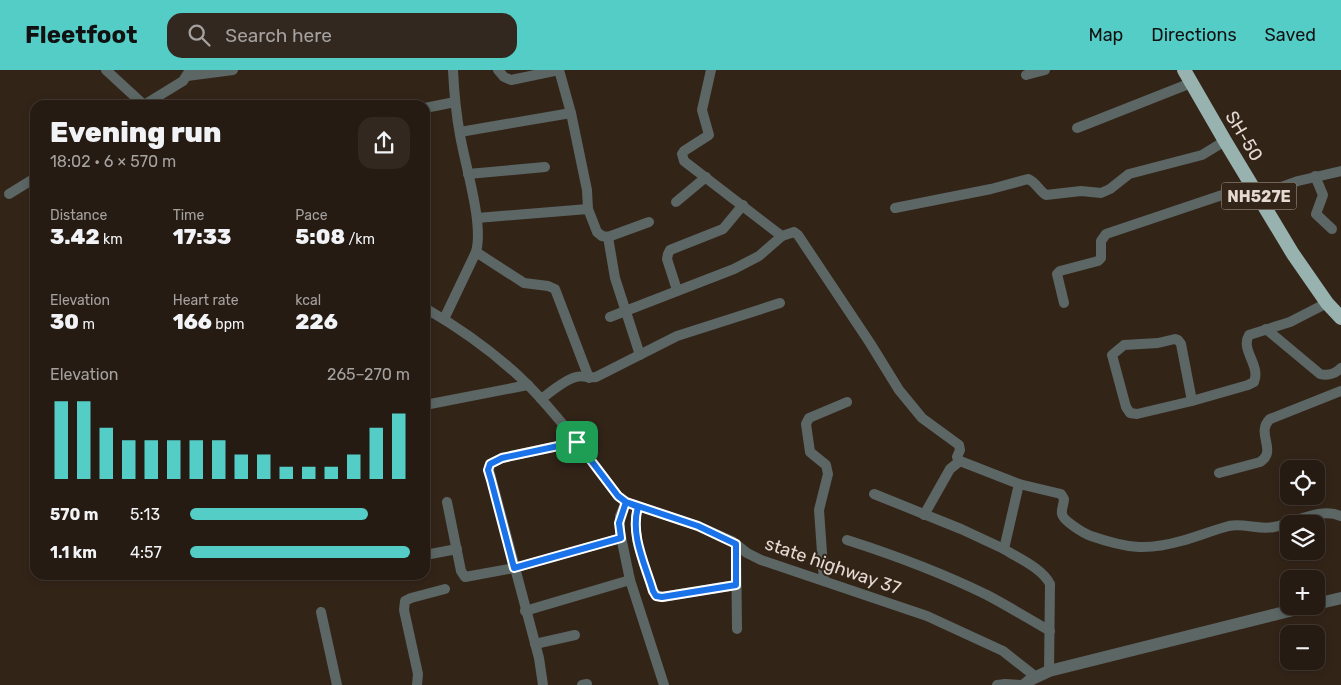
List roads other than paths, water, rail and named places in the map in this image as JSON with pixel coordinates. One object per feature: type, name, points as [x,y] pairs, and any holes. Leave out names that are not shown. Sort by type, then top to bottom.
[{"type":"highway","name":"SH-50","points":[[1184,70],[1293,254],[1327,303],[1341,318]]},
{"type":"street","points":[[106,70],[139,100]]},
{"type":"street","points":[[152,100],[183,81],[189,73],[233,70]]},
{"type":"street","points":[[444,319],[476,252],[479,241],[477,218],[455,102],[453,70]]},
{"type":"street","points":[[498,70],[504,78],[511,80],[559,70],[571,113],[587,190],[588,210],[597,232],[602,236],[608,237],[650,222]]},
{"type":"street","points":[[711,70],[702,110],[709,135],[688,148],[682,154],[684,160],[782,236]]},
{"type":"street","points":[[1026,76],[1045,70]]},
{"type":"street","points":[[1077,128],[1191,83]]},
{"type":"street","points":[[430,107],[455,102]]},
{"type":"street","points":[[460,132],[571,113]]},
{"type":"street","points":[[895,208],[991,189],[1028,179],[1033,181],[1042,193],[1046,195],[1081,191],[1101,193],[1110,189],[1129,174],[1202,155],[1225,141]]},
{"type":"street","points":[[468,174],[545,166]]},
{"type":"street","points":[[1064,303],[1057,274],[1060,271],[1098,261],[1102,258],[1101,241],[1106,234],[1255,190],[1341,172]]},
{"type":"street","points":[[1315,176],[1323,195],[1316,214],[1332,229]]},
{"type":"street","points":[[676,202],[706,177]]},
{"type":"street","points":[[10,194],[30,181]]},
{"type":"street","points":[[677,290],[667,259],[670,250],[723,229],[743,206]]},
{"type":"street","points":[[477,218],[588,210]]},
{"type":"street","points":[[610,316],[748,262],[759,256],[782,236],[794,232],[798,235],[870,343],[899,390],[922,418],[959,445],[960,450],[957,457],[960,461],[1019,484],[1061,494],[1064,499],[1063,517],[1082,533],[1113,544],[1145,548],[1180,542],[1239,525],[1262,529],[1277,527],[1321,513],[1335,513],[1341,516]]},
{"type":"street","points":[[608,237],[615,278],[624,311],[640,356]]},
{"type":"street","points":[[476,252],[524,284],[548,286],[555,289],[589,378]]},
{"type":"street","points":[[541,399],[572,378],[581,376],[596,377],[677,336],[780,303]]},
{"type":"street","points":[[1192,401],[1180,344],[1175,338],[1158,343],[1124,345],[1112,356],[1126,406],[1130,413],[1137,414],[1192,401],[1254,382],[1256,369],[1246,346],[1247,339],[1253,333],[1290,322],[1327,303]]},
{"type":"street","name":"state highway 37","points":[[430,311],[494,354],[528,386],[577,442],[618,496],[626,502],[698,526],[736,544],[747,553],[761,560],[927,616],[990,644],[1015,659],[1036,677]]},
{"type":"street","points":[[1266,329],[1320,374],[1325,376],[1341,368]]},
{"type":"street","points":[[430,404],[528,386]]},
{"type":"street","points":[[1219,473],[1260,462],[1266,458],[1268,454],[1264,430],[1266,423],[1270,420],[1341,391]]},
{"type":"street","points":[[824,581],[819,510],[828,474],[826,465],[810,452],[806,424],[809,418],[847,402]]},
{"type":"street","points":[[543,685],[541,665],[488,470],[490,464],[502,458],[577,442]]},
{"type":"street","points":[[924,515],[950,469],[960,461]]},
{"type":"street","points":[[1004,549],[1019,484]]},
{"type":"street","points":[[874,494],[1004,549],[1047,577],[1051,593],[1050,671]]},
{"type":"street","points":[[447,502],[461,571],[465,577],[514,568],[621,538]]},
{"type":"street","points":[[626,502],[619,523],[621,538],[630,580],[664,685]]},
{"type":"street","points":[[638,507],[635,522],[637,540],[656,596],[662,597],[736,585]]},
{"type":"street","points":[[847,540],[889,553],[961,583],[987,595],[1050,631]]},
{"type":"street","points":[[736,544],[737,629]]},
{"type":"street","points":[[430,554],[457,549]]},
{"type":"street","points":[[525,611],[630,580]]},
{"type":"street","points":[[417,685],[418,674],[404,610],[405,602],[411,598],[446,589]]},
{"type":"street","points":[[1325,602],[1341,598]]},
{"type":"street","points":[[321,612],[337,685]]},
{"type":"street","points":[[997,685],[1023,685],[1050,671],[1280,613]]},
{"type":"street","points":[[535,644],[575,636]]}]
